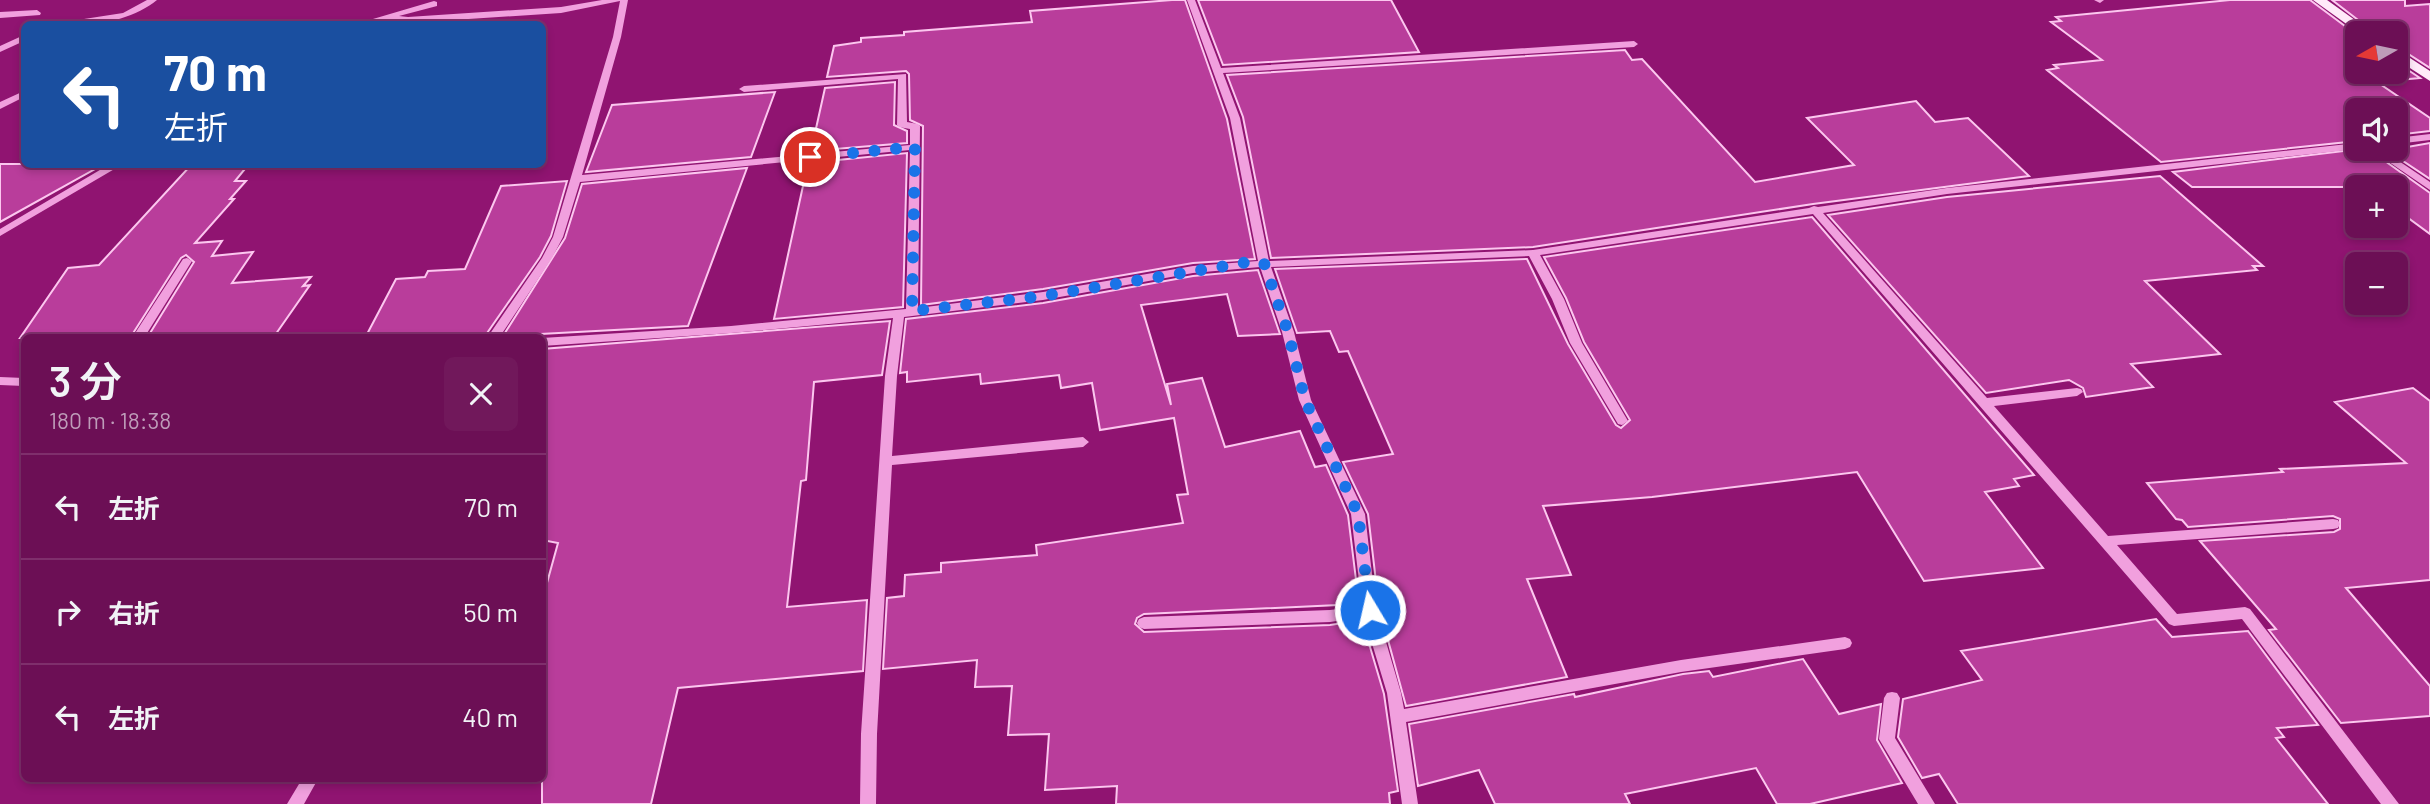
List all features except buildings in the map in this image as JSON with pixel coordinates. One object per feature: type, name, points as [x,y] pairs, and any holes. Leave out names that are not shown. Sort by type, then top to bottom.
[{"type":"main road","points":[[2319,0],[2350,21]]},
{"type":"main road","points":[[2408,61],[2430,77]]},
{"type":"street","points":[[115,21],[153,0]]},
{"type":"street","points":[[390,17],[408,20],[561,10],[616,0]]},
{"type":"street","points":[[496,334],[558,237],[617,37],[624,0]]},
{"type":"street","points":[[1191,0],[1235,118],[1264,263],[1288,332],[1305,400],[1358,514],[1370,610],[1394,692],[1410,804]]},
{"type":"street","points":[[373,21],[434,4]]},
{"type":"street","points":[[0,15],[37,13]]},
{"type":"street","points":[[0,49],[21,39]]},
{"type":"street","points":[[1217,71],[1634,44]]},
{"type":"street","points":[[744,89],[903,76],[902,125],[915,126],[905,312],[891,376],[888,461],[869,734],[868,804]]},
{"type":"street","points":[[0,106],[21,96]]},
{"type":"street","points":[[2408,140],[2430,137]]},
{"type":"street","points":[[576,179],[915,147]]},
{"type":"street","points":[[546,342],[680,334],[905,312],[1043,296],[1249,262],[1532,253],[1960,189],[2345,147]]},
{"type":"street","points":[[2392,161],[2430,187]]},
{"type":"street","points":[[0,233],[111,168]]},
{"type":"street","points":[[1814,209],[2174,620],[2245,613],[2391,804]]},
{"type":"street","points":[[1532,253],[1558,299],[1576,343],[1622,421]]},
{"type":"street","points":[[141,334],[187,261]]},
{"type":"street","points":[[0,381],[21,382]]},
{"type":"street","points":[[1984,403],[2077,392]]},
{"type":"street","points":[[888,461],[1083,442]]},
{"type":"street","points":[[2106,541],[2333,524]]},
{"type":"street","points":[[1144,623],[1330,616],[1370,610]]},
{"type":"street","points":[[1397,718],[1681,666],[1845,643]]},
{"type":"street","points":[[1892,698],[1887,739],[1927,804]]},
{"type":"street","points":[[295,804],[308,782]]},
{"type":"route","points":[[810,157],[915,147],[912,311],[1043,296],[1249,262],[1264,263],[1288,332],[1305,400],[1358,514],[1370,610]]}]
